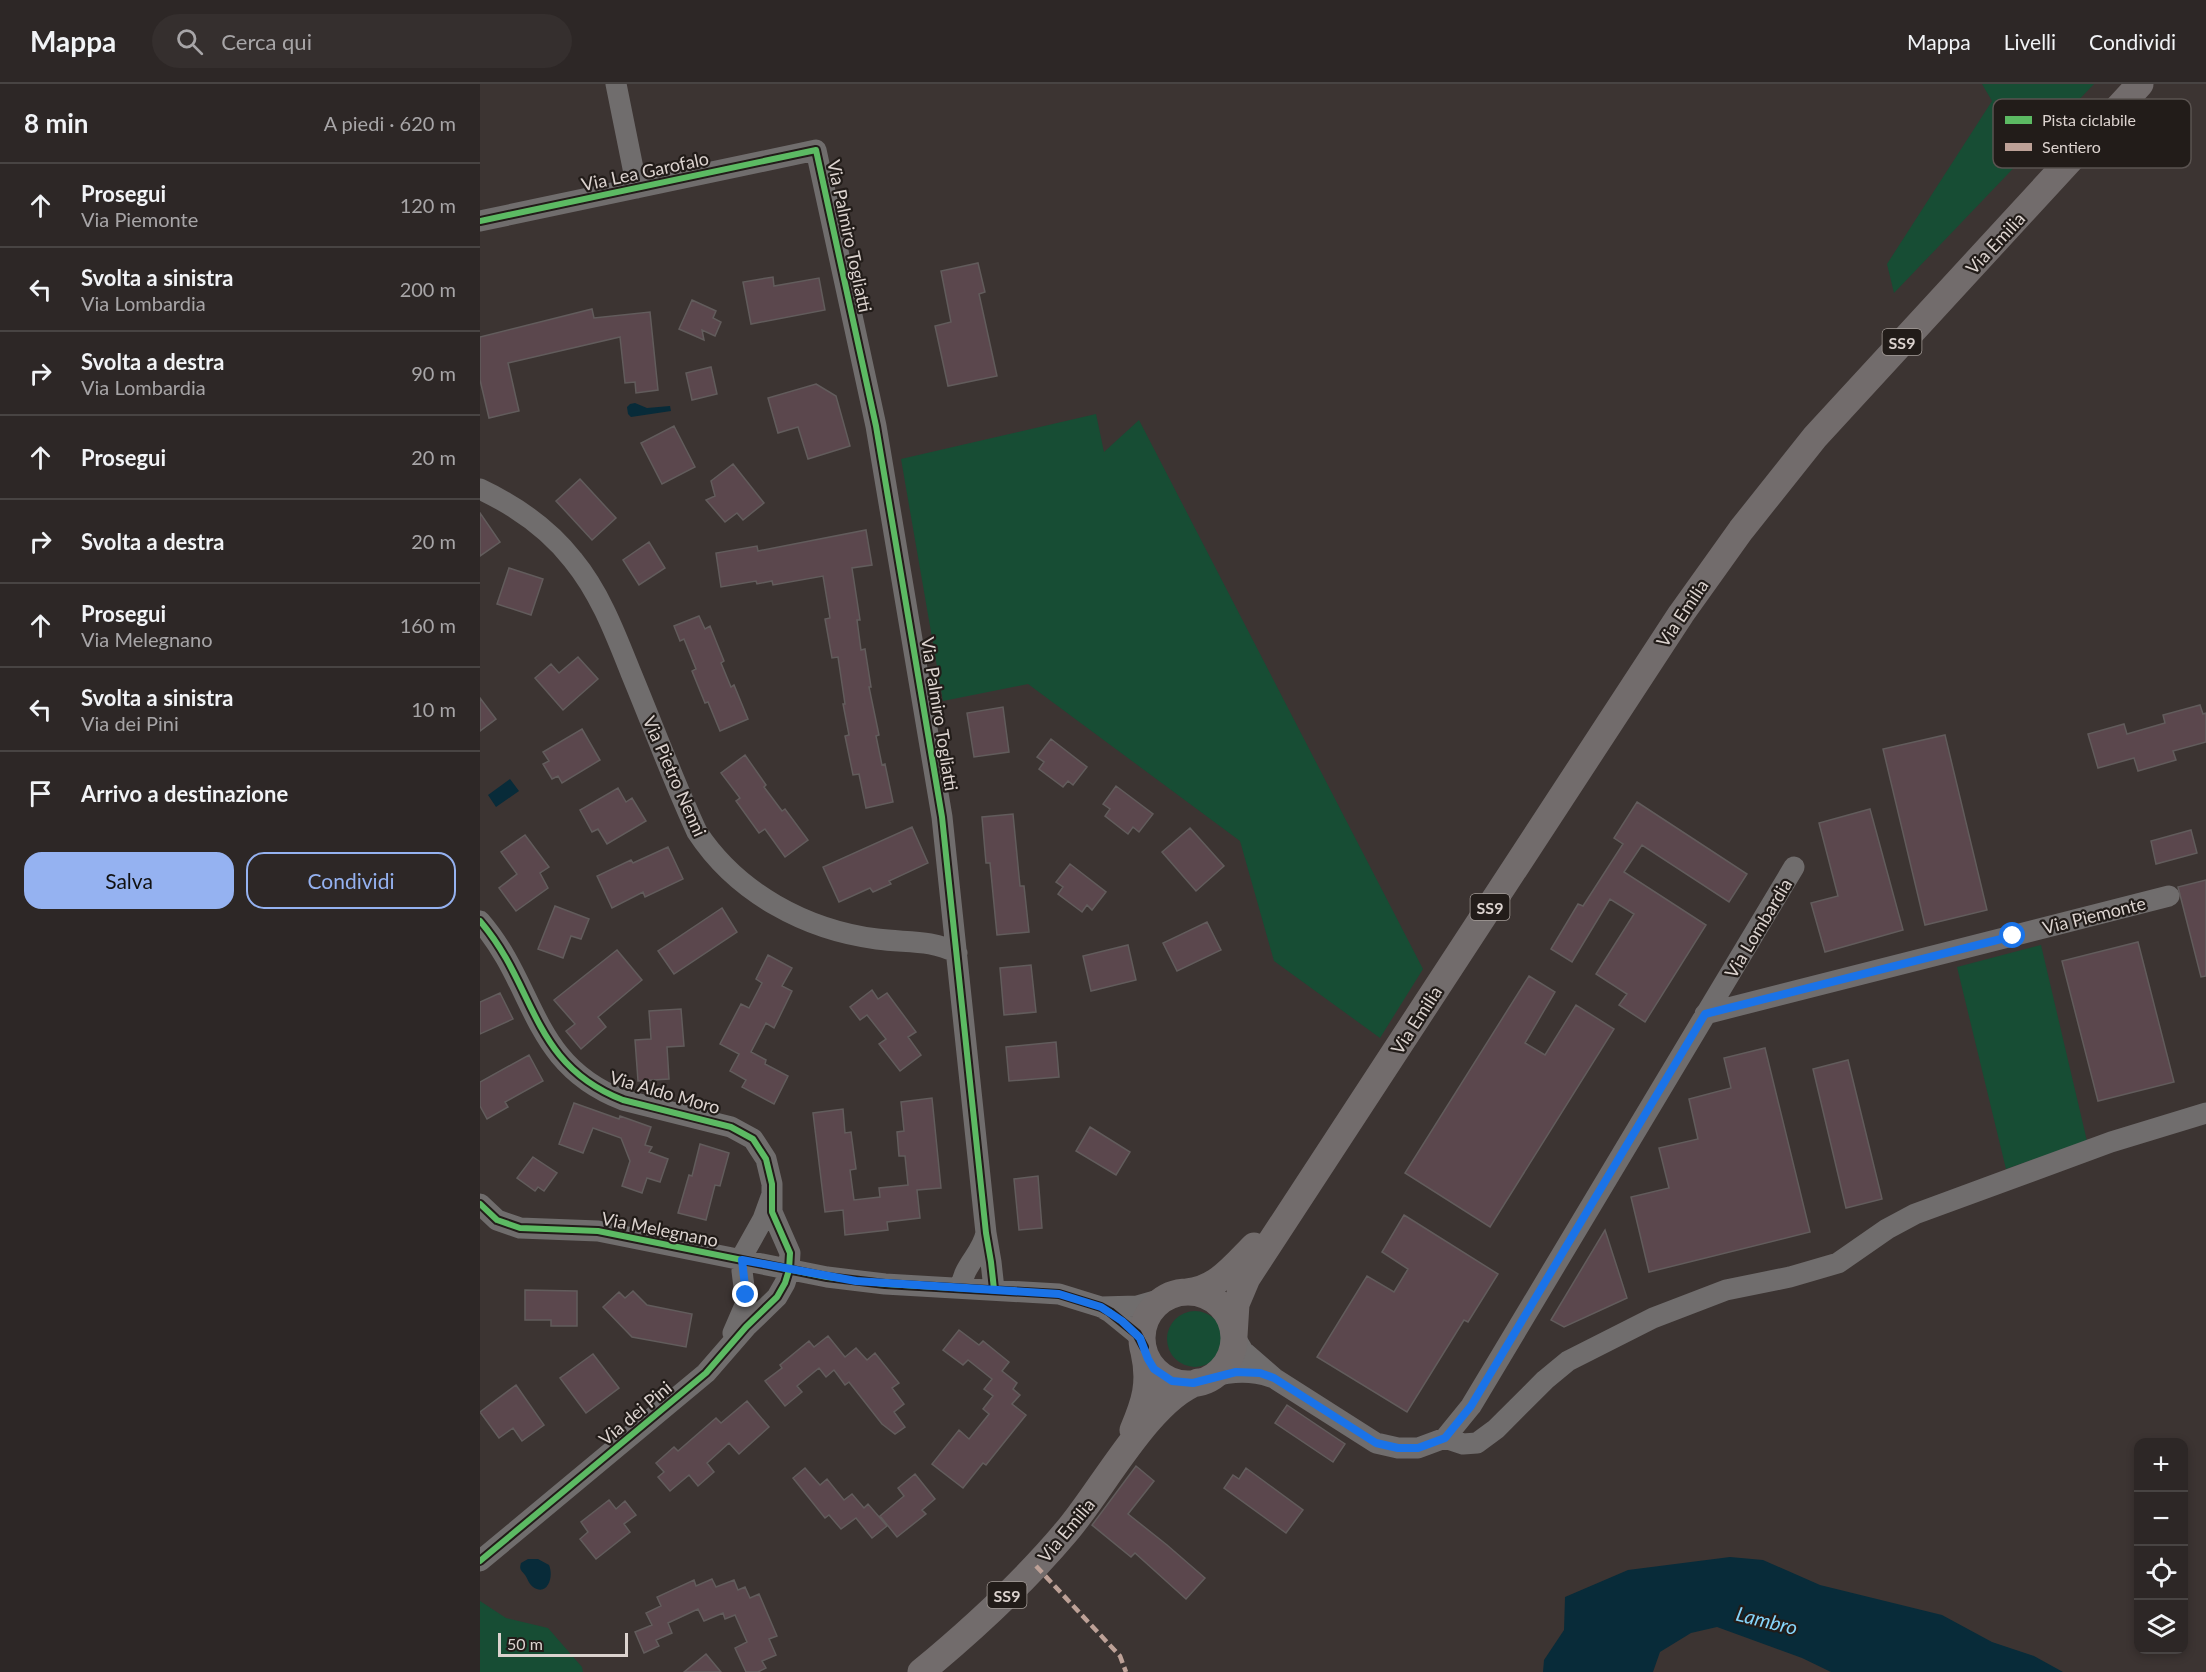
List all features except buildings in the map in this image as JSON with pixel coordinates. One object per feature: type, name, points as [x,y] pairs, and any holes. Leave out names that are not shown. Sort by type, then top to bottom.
[{"type":"main road","name":"Via Emilia","points":[[2127,99],[2140,84]]},
{"type":"main road","name":"Via Emilia","points":[[1234,1336],[1236,1304],[1244,1284],[1681,614],[1790,467],[1845,403],[2065,168]]},
{"type":"main road","name":"Via Emilia","points":[[1176,1295],[1207,1287],[1227,1274],[1298,1200]]},
{"type":"main road","points":[[1176,1295],[1205,1295],[1222,1306],[1231,1320],[1234,1336],[1229,1359],[1219,1372],[1205,1380],[1184,1383],[1166,1377],[1151,1365],[1144,1349],[1142,1335],[1146,1319],[1155,1305],[1176,1295]]},
{"type":"main road","name":"Via Emilia","points":[[1122,1454],[1145,1401],[1148,1376],[1144,1349]]},
{"type":"main road","name":"Via Emilia","points":[[921,1672],[973,1627],[1036,1566],[1085,1510],[1122,1454],[1173,1396],[1184,1388],[1205,1380]]},
{"type":"street","points":[[616,84],[637,188]]},
{"type":"street","name":"Via Lea Garofalo","points":[[480,220],[816,150]]},
{"type":"street","name":"Via Palmiro Togliatti","points":[[816,150],[876,426],[942,817],[986,1233],[994,1289]]},
{"type":"street","name":"Via Pietro Nenni","points":[[480,489],[517,508],[537,523],[573,560],[589,581],[610,620],[693,824],[706,846],[718,860],[760,895],[800,918],[822,927],[874,939],[940,944],[957,953]]},
{"type":"street","name":"Via Lombardia","points":[[1445,1438],[1471,1406],[1794,867]]},
{"type":"street","name":"Via Piemonte","points":[[1705,1014],[2169,896]]},
{"type":"street","name":"Via Aldo Moro","points":[[480,921],[508,961],[549,1043],[572,1070],[606,1093],[623,1100],[731,1127],[753,1139],[766,1159],[772,1194],[772,1212],[790,1253],[789,1270]]},
{"type":"street","points":[[1234,1336],[1243,1351],[1274,1378],[1376,1443],[1398,1448],[1418,1448],[1445,1438],[1463,1444],[1477,1443],[1496,1429],[1545,1380],[1569,1361],[1653,1318],[1726,1290],[1799,1275],[1838,1263],[1887,1229],[1915,1214],[2111,1142],[2206,1113]]},
{"type":"street","points":[[742,1260],[768,1208],[772,1194]]},
{"type":"street","name":"Via Melegnano","points":[[480,1204],[497,1220],[520,1228],[598,1231],[789,1270],[856,1281],[1059,1294],[1101,1307],[1137,1306],[1176,1295]]},
{"type":"street","points":[[961,1287],[965,1269],[984,1242],[986,1233]]},
{"type":"street","name":"Via dei Pini","points":[[725,1350],[746,1303],[742,1260]]},
{"type":"street","name":"Via dei Pini","points":[[480,1561],[706,1373],[725,1350],[777,1297],[789,1270]]},
{"type":"street","name":"Via Melegnano","points":[[1101,1307],[1137,1334],[1144,1349]]},
{"type":"street","points":[[1205,1380],[1227,1373],[1249,1372],[1274,1378]]},
{"type":"green space","points":[[1982,84],[2094,84],[2080,99],[1993,99],[1993,168],[2014,168],[1894,293],[1887,264],[1992,101]]},
{"type":"green space","points":[[1096,414],[1104,452],[1139,420],[1423,969],[1380,1038],[1274,961],[1240,841],[1028,684],[943,701],[901,459]]},
{"type":"green space","points":[[2041,945],[2087,1141],[2006,1169],[1957,967]]},
{"type":"green space","points":[[1195,1311],[1206,1313],[1215,1319],[1221,1328],[1223,1339],[1221,1350],[1215,1359],[1206,1365],[1195,1367],[1184,1365],[1175,1359],[1169,1350],[1167,1339],[1169,1328],[1175,1319],[1184,1313]]},
{"type":"green space","points":[[480,1601],[506,1618],[548,1628],[582,1667],[583,1672],[480,1672]]},
{"type":"water","points":[[635,403],[647,408],[670,406],[671,411],[631,417],[627,407]]},
{"type":"water","points":[[510,779],[519,791],[496,807],[488,795]]},
{"type":"water","name":"Lambro","points":[[1730,1557],[1763,1560],[1820,1585],[1942,1615],[1992,1642],[2034,1656],[2063,1672],[1831,1672],[1802,1658],[1717,1627],[1691,1633],[1660,1652],[1653,1672],[1543,1672],[1544,1660],[1564,1630],[1565,1597],[1628,1570]]},
{"type":"water","points":[[528,1559],[538,1559],[549,1565],[550,1579],[543,1589],[533,1587],[521,1570],[521,1563]]},
{"type":"marked path","points":[[1036,1566],[1120,1656],[1126,1672]]},
{"type":"cycle path","points":[[480,221],[816,150],[876,426],[942,817],[986,1233],[994,1289]]},
{"type":"cycle path","points":[[480,921],[499,946],[552,1045],[569,1066],[592,1085],[623,1100],[731,1127],[753,1139],[766,1159],[772,1184],[772,1212],[790,1253],[789,1270],[777,1297],[746,1327],[706,1373],[480,1561]]},
{"type":"cycle path","points":[[480,1204],[497,1220],[520,1228],[598,1231],[827,1277],[885,1284],[1059,1294],[1110,1312],[1137,1334],[1144,1347]]},
{"type":"route","points":[[746,1295],[742,1260],[856,1281],[1059,1294],[1101,1307],[1122,1321],[1140,1338],[1154,1369],[1174,1382],[1200,1382],[1236,1372],[1260,1373],[1274,1378],[1376,1443],[1398,1448],[1418,1448],[1445,1438],[1471,1406],[1705,1014],[2013,936]]}]
